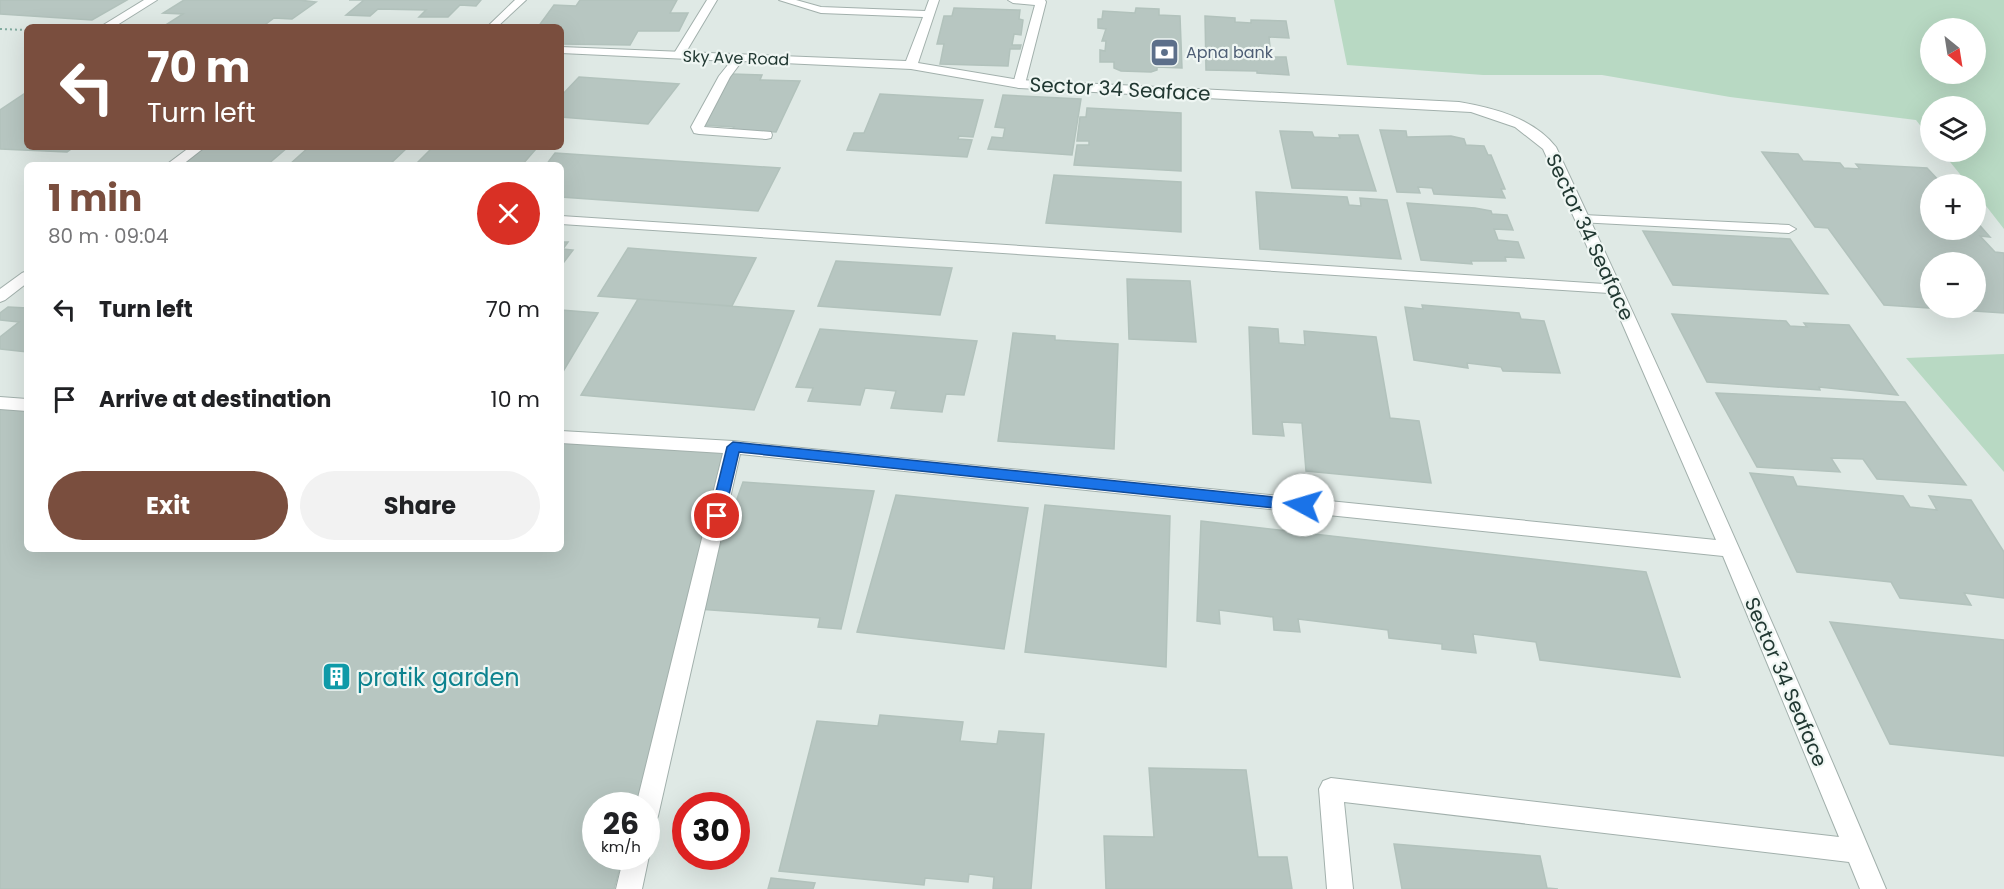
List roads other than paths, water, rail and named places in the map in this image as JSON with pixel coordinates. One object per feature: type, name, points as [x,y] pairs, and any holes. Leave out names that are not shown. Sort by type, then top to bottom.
[{"type":"street","points":[[111,24],[152,0]]},
{"type":"street","points":[[494,24],[521,0]]},
{"type":"street","points":[[679,55],[712,0]]},
{"type":"street","points":[[784,0],[821,10],[929,14]]},
{"type":"street","points":[[912,65],[934,0]]},
{"type":"street","points":[[1013,0],[1041,2],[1019,84]]},
{"type":"street","name":"Sky Ave Road","points":[[564,50],[912,65]]},
{"type":"street","points":[[738,58],[725,76],[697,127],[699,130],[766,135]]},
{"type":"street","name":"Sector 34 Seaface","points":[[912,65],[1019,84],[1477,109],[1502,116],[1540,137],[1549,147],[1616,289],[1731,549],[1873,889]]},
{"type":"street","points":[[177,162],[194,150]]},
{"type":"street","points":[[1583,219],[1790,229]]},
{"type":"street","points":[[564,220],[1616,289]]},
{"type":"street","points":[[0,297],[24,278]]},
{"type":"street","points":[[0,403],[24,405]]},
{"type":"street","points":[[564,436],[733,447],[1731,549]]},
{"type":"street","points":[[652,792],[733,447]]},
{"type":"street","points":[[1340,889],[1331,789],[1857,851]]},
{"type":"street","points":[[629,889],[634,870]]},
{"type":"place","name":"Apna bank","points":[[1165,52]]},
{"type":"place","name":"pratik garden","points":[[336,677]]}]
